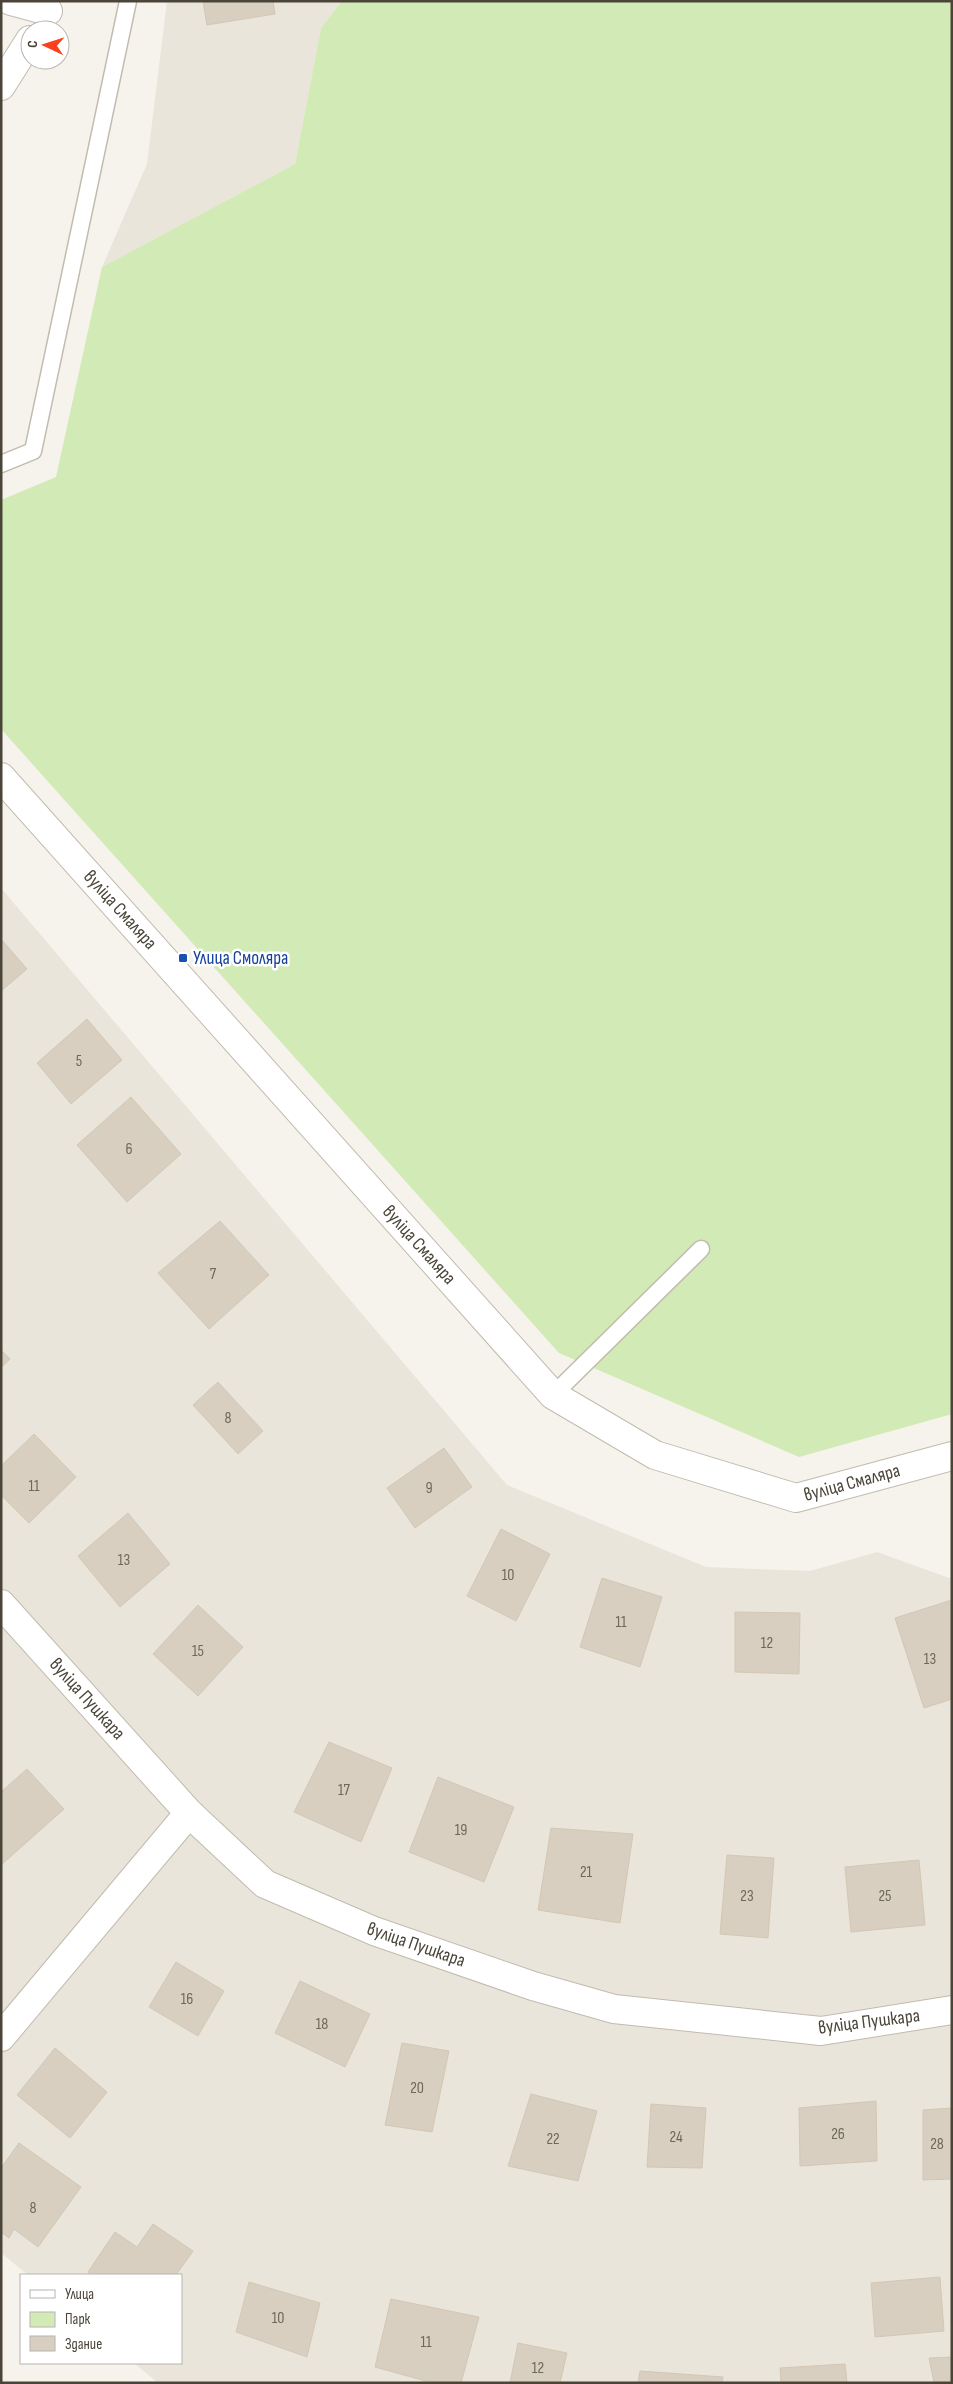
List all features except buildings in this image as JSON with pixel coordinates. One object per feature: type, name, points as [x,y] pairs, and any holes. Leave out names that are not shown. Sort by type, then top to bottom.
[{"type":"street","points":[[11,1],[45,14]]},
{"type":"street","points":[[1,86],[20,56]]},
{"type":"street","name":"вуліца Смаляра","points":[[1,777],[553,1395],[655,1455],[796,1498],[952,1456]]},
{"type":"street","name":"вуліца Пушкара","points":[[1,1604],[190,1813],[264,1884],[374,1931],[533,1986],[614,2008],[821,2030],[952,2010]]},
{"type":"street","points":[[1,2037],[190,1813]]},
{"type":"lane","points":[[1,464],[33,451],[128,1]]},
{"type":"lane","points":[[553,1395],[701,1249]]},
{"type":"shaded area","points":[[167,1],[342,1],[321,28],[295,164],[102,267],[147,164]]},
{"type":"shaded area","points":[[1,888],[507,1485],[706,1567],[810,1571],[877,1552],[952,1579],[952,2383],[158,2383],[135,2364],[182,2364],[182,2274],[27,2274],[1,2253]]},
{"type":"green space","points":[[342,1],[952,1],[952,1414],[799,1457],[559,1353],[1,729],[1,500],[56,477],[102,267],[295,164],[321,28]]},
{"type":"place","name":"Улица Смоляра","points":[[183,958]]}]
